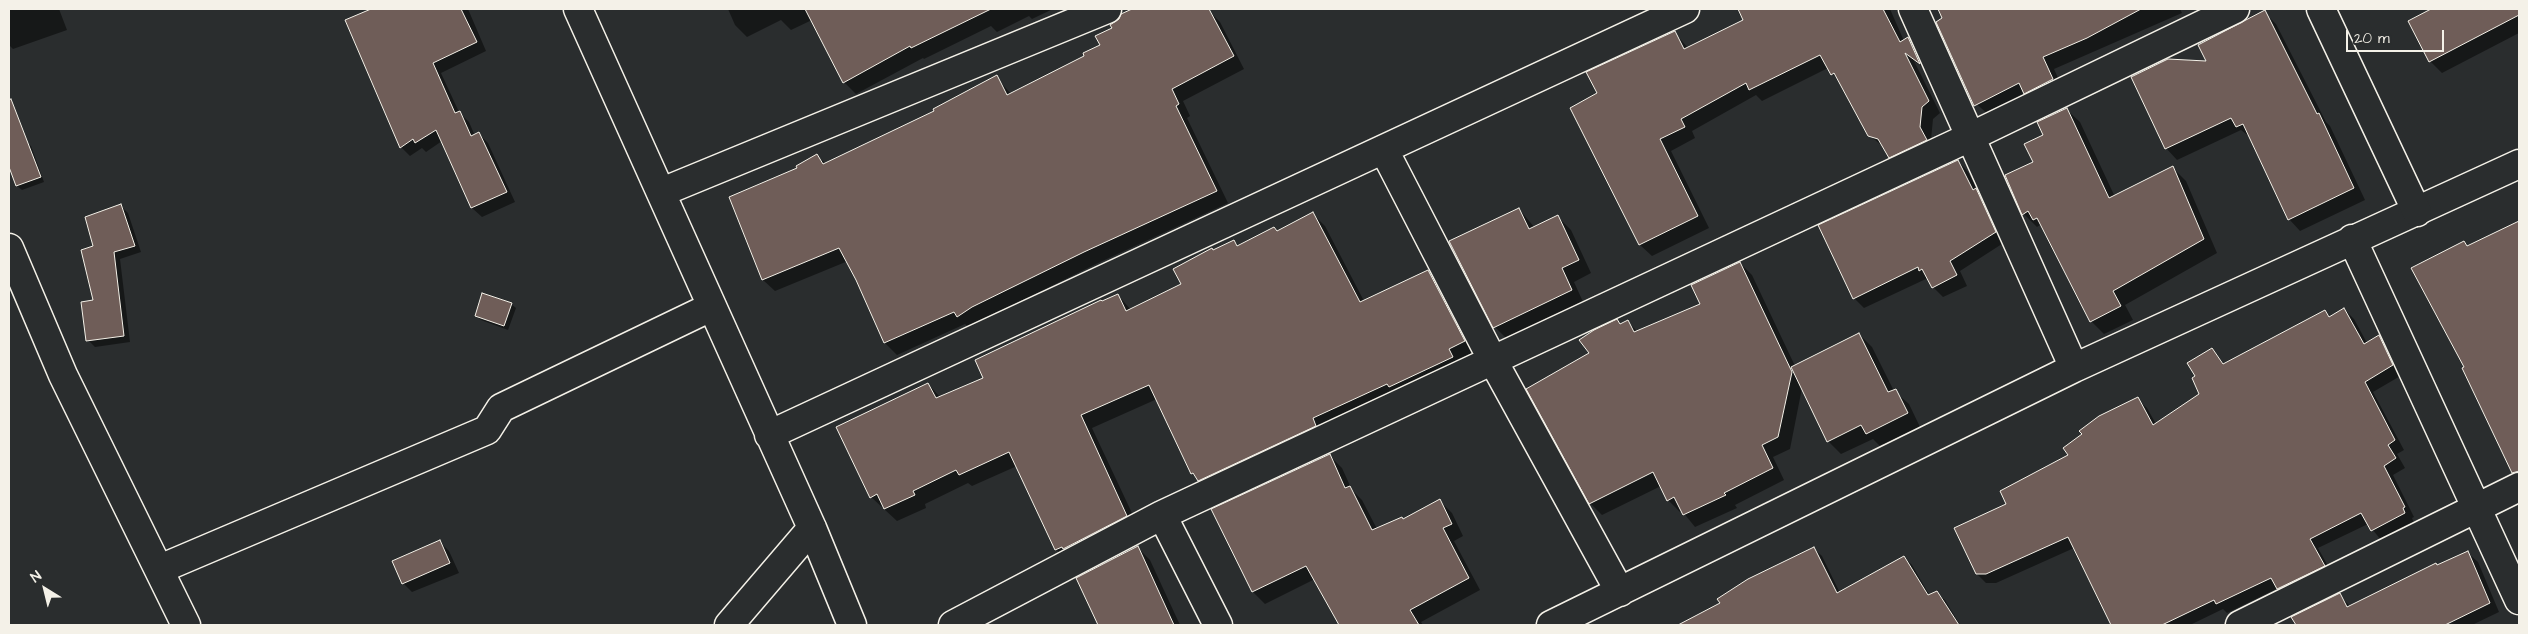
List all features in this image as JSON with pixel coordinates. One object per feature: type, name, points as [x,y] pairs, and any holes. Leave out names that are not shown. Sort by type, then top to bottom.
[{"type":"street","points":[[578,9],[812,528],[852,625]]},
{"type":"street","points":[[662,192],[1108,9]]},
{"type":"street","points":[[769,434],[1685,9]]},
{"type":"street","points":[[1913,9],[2074,368]]},
{"type":"street","points":[[953,625],[1162,515],[1970,137],[2235,9]]},
{"type":"street","points":[[2321,9],[2417,212]]},
{"type":"street","points":[[1384,150],[1492,359],[1620,592]]},
{"type":"street","points":[[1561,623],[2074,368],[2519,164]]},
{"type":"street","points":[[2352,239],[2519,600]]},
{"type":"street","points":[[9,248],[63,375],[186,625]]},
{"type":"street","points":[[160,569],[487,430],[500,408],[711,307]]},
{"type":"street","points":[[2240,625],[2519,487]]},
{"type":"street","points":[[1162,515],[1218,625]]},
{"type":"street","points":[[729,625],[812,528]]},
{"type":"building","points":[[371,9],[461,9],[477,42],[433,63],[455,113],[460,111],[471,136],[479,132],[507,192],[471,208],[436,130],[415,143],[413,139],[400,148],[345,20]]},
{"type":"building","points":[[805,9],[991,9],[911,48],[910,46],[843,83]]},
{"type":"building","points":[[1132,9],[1209,9],[1234,56],[1172,89],[1179,104],[1176,106],[1217,191],[1084,252],[972,307],[957,317],[954,312],[884,343],[856,280],[839,248],[762,280],[729,197],[797,168],[796,166],[817,154],[823,164],[934,111],[933,109],[997,75],[1007,95],[1084,56],[1083,53],[1100,45],[1095,36],[1112,28],[1110,25],[1119,19],[1121,14]]},
{"type":"building","points":[[1738,9],[1883,9],[1900,42],[1908,37],[1920,64],[1905,53],[1929,101],[1922,107],[1920,127],[1927,140],[1889,158],[1878,139],[1868,136],[1834,73],[1831,75],[1820,55],[1749,90],[1746,83],[1681,119],[1685,127],[1660,139],[1698,216],[1639,245],[1570,108],[1597,93],[1586,72],[1675,31],[1684,49],[1743,20]]},
{"type":"building","points":[[1938,9],[2141,9],[2087,38],[2043,57],[2053,79],[2024,94],[2019,83],[1974,106],[1936,22],[1942,18]]},
{"type":"building","points":[[2431,9],[2519,9],[2519,15],[2429,62],[2408,21]]},
{"type":"building","points":[[2265,10],[2317,114],[2319,113],[2354,188],[2288,220],[2243,124],[2236,127],[2231,118],[2165,149],[2131,77],[2168,59],[2206,61],[2198,45]]},
{"type":"building","points":[[11,99],[41,177],[16,186],[9,167],[9,100]]},
{"type":"building","points":[[2067,108],[2109,198],[2173,166],[2204,239],[2113,291],[2121,306],[2090,322],[2037,218],[2033,220],[2028,211],[2022,215],[2005,175],[2033,162],[2024,144],[2043,135],[2037,122]]},
{"type":"building","points":[[1958,160],[1973,190],[1976,188],[1996,232],[1950,261],[1957,275],[1932,288],[1922,269],[1919,271],[1918,267],[1853,299],[1818,225]]},
{"type":"building","points":[[121,204],[135,246],[114,252],[124,336],[86,341],[81,302],[93,300],[81,250],[93,246],[85,217]]},
{"type":"building","points":[[1519,208],[1529,229],[1558,215],[1579,260],[1562,268],[1572,290],[1493,328],[1449,241]]},
{"type":"building","points":[[1313,212],[1360,302],[1428,270],[1465,341],[1449,349],[1453,357],[1389,387],[1387,384],[1313,418],[1316,426],[1198,481],[1193,473],[1191,474],[1149,385],[1081,415],[1127,516],[1063,549],[1062,547],[1055,550],[1009,452],[959,475],[956,470],[913,491],[915,495],[884,509],[877,494],[870,498],[836,427],[928,383],[936,398],[983,378],[975,360],[1101,300],[1118,294],[1126,311],[1181,284],[1173,269],[1212,248],[1213,250],[1234,240],[1237,246],[1274,227],[1277,231]]},
{"type":"building","points":[[2519,221],[2519,471],[2512,473],[2462,368],[2464,367],[2411,268],[2464,241],[2467,246]]},
{"type":"building","points":[[1740,262],[1792,372],[1778,437],[1762,445],[1773,468],[1724,493],[1726,495],[1683,515],[1674,497],[1667,501],[1653,472],[1589,504],[1526,389],[1589,353],[1579,340],[1594,330],[1617,319],[1620,324],[1628,320],[1634,332],[1700,304],[1691,285]]},
{"type":"building","points":[[482,293],[512,303],[504,326],[475,316]]},
{"type":"building","points":[[2344,308],[2364,344],[2379,335],[2393,365],[2365,382],[2395,440],[2388,445],[2396,458],[2384,466],[2405,507],[2403,508],[2405,513],[2371,531],[2361,513],[2310,539],[2325,566],[2277,589],[2271,578],[2216,604],[2214,600],[2162,625],[2111,625],[2068,537],[1986,574],[1976,574],[1954,528],[2006,504],[2000,491],[2068,455],[2063,448],[2082,434],[2079,431],[2099,416],[2138,397],[2153,425],[2199,394],[2192,378],[2195,376],[2187,363],[2212,348],[2223,364],[2325,310],[2329,317]]},
{"type":"building","points":[[1859,333],[1888,392],[1896,389],[1908,413],[1866,434],[1861,425],[1827,442],[1791,367]]},
{"type":"building","points":[[1330,454],[1345,488],[1350,486],[1372,530],[1402,517],[1403,519],[1440,499],[1452,524],[1443,528],[1469,578],[1410,610],[1419,625],[1339,625],[1306,566],[1252,592],[1211,509]]},
{"type":"building","points":[[440,540],[450,563],[402,584],[392,561]]},
{"type":"building","points":[[1138,546],[1174,625],[1098,625],[1076,578]]},
{"type":"building","points":[[1814,547],[1837,593],[1904,556],[1928,595],[1937,591],[1959,625],[1678,625],[1720,603],[1717,599],[1748,579]]},
{"type":"building","points":[[2468,551],[2490,603],[2445,625],[2296,625],[2291,617],[2340,593],[2347,607],[2436,563],[2437,565]]}]
